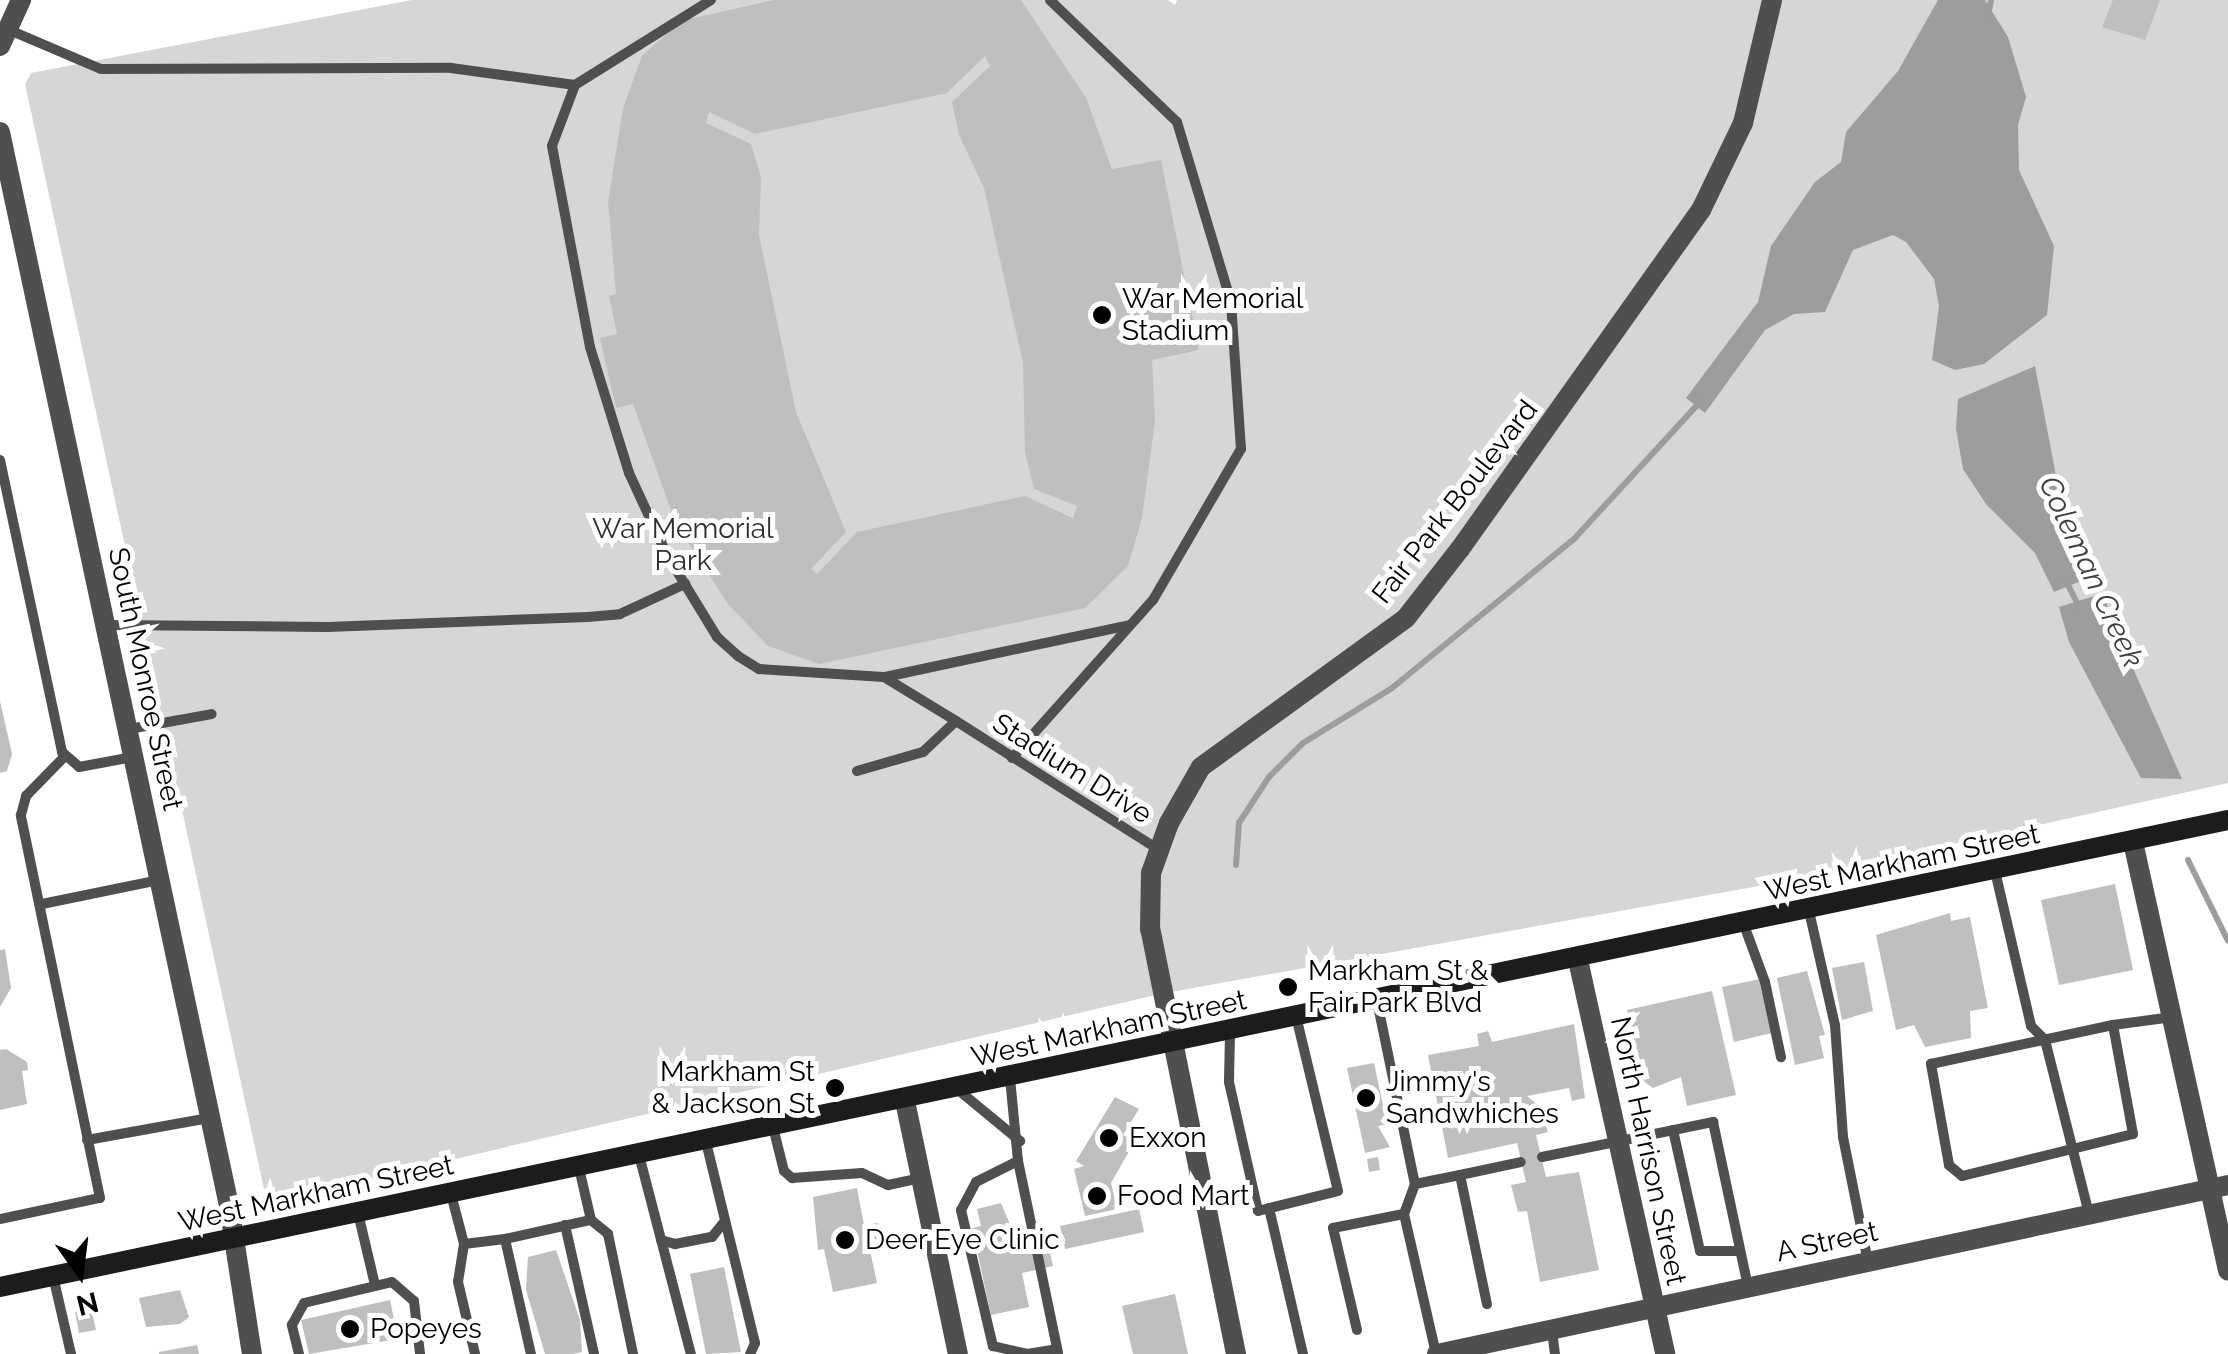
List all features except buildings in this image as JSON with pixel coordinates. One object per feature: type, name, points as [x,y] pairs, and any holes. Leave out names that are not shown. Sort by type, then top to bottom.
[{"type":"main road","name":"West Markham Street","points":[[0,1287],[1230,1033],[2228,820]]},
{"type":"street","points":[[4,38],[20,0]]},
{"type":"street","name":"Fair Park Boulevard","points":[[1236,1354],[1169,1044],[1150,928],[1158,850],[1200,767],[1406,618],[1573,394],[1718,179],[1754,91],[1772,0]]},
{"type":"street","name":"South Monroe Street","points":[[0,132],[209,1118],[252,1354]]},
{"type":"street","points":[[2133,842],[2173,1016],[2219,1187],[2228,1271]]},
{"type":"street","name":"North Harrison Street","points":[[1578,960],[1665,1354]]},
{"type":"street","points":[[905,1101],[958,1354]]},
{"type":"street","name":"A Street","points":[[1436,1354],[2219,1187]]},
{"type":"lane","points":[[712,0],[575,85],[552,146],[590,347],[629,473],[685,584],[717,637],[759,669],[884,677],[1130,625]]},
{"type":"lane","points":[[1012,758],[1153,600],[1241,449],[1231,302],[1177,122],[1050,0]]},
{"type":"lane","points":[[4,38],[101,68],[452,68],[575,85]]},
{"type":"lane","points":[[0,460],[65,756],[79,767],[134,756]]},
{"type":"lane","points":[[104,625],[328,626],[588,617],[620,614],[685,584]]},
{"type":"lane","points":[[884,677],[956,721]]},
{"type":"lane","points":[[128,729],[212,714]]},
{"type":"lane","name":"Stadium Drive","points":[[857,770],[923,752],[956,721],[1158,850]]},
{"type":"lane","points":[[0,1219],[100,1198],[21,815],[26,796],[65,756]]},
{"type":"lane","points":[[1994,872],[2031,1026],[2045,1040],[2090,1214]]},
{"type":"lane","points":[[42,904],[159,880]]},
{"type":"lane","points":[[1809,911],[1835,1025],[1843,1137],[1868,1262]]},
{"type":"lane","points":[[1744,925],[1765,982],[1781,1058]]},
{"type":"lane","points":[[1377,1001],[1415,1184],[1404,1214],[1436,1354]]},
{"type":"lane","points":[[1230,1033],[1229,1082],[1258,1211],[1338,1191],[1296,1016]]},
{"type":"lane","points":[[2113,1025],[2134,1134],[1962,1176],[1949,1164],[1931,1064],[2113,1025],[2173,1016]]},
{"type":"lane","points":[[1010,1078],[1021,1141],[1018,1161],[1058,1352],[1027,1354],[993,1346],[983,1316],[962,1210],[976,1182],[1018,1161]]},
{"type":"lane","points":[[957,1089],[1021,1141]]},
{"type":"lane","points":[[87,1140],[209,1118]]},
{"type":"lane","points":[[1542,1157],[1713,1122],[1748,1287]]},
{"type":"lane","points":[[773,1127],[784,1171],[792,1178],[862,1172],[888,1185],[920,1178]]},
{"type":"lane","points":[[1674,1130],[1700,1251],[1740,1251]]},
{"type":"lane","points":[[706,1142],[755,1343],[750,1354]]},
{"type":"lane","points":[[638,1155],[692,1354]]},
{"type":"lane","points":[[1415,1184],[1521,1162]]},
{"type":"lane","points":[[578,1168],[591,1220],[608,1234],[633,1354]]},
{"type":"lane","points":[[1460,1174],[1488,1304]]},
{"type":"lane","points":[[451,1194],[464,1244],[458,1282],[475,1354]]},
{"type":"lane","points":[[1204,1207],[1254,1194]]},
{"type":"lane","points":[[1269,1208],[1302,1354]]},
{"type":"lane","points":[[358,1213],[375,1284]]},
{"type":"lane","points":[[1358,1330],[1333,1228],[1404,1214]]},
{"type":"lane","points":[[464,1244],[591,1220]]},
{"type":"lane","points":[[661,1240],[676,1244],[712,1237],[725,1221]]},
{"type":"lane","points":[[565,1225],[594,1354]]},
{"type":"lane","points":[[505,1238],[525,1333],[534,1354]]},
{"type":"lane","points":[[53,1276],[71,1354]]},
{"type":"lane","points":[[298,1354],[292,1325],[304,1304],[392,1282],[409,1291],[420,1354]]},
{"type":"lane","points":[[1552,1329],[1555,1354]]},
{"type":"green space","name":"War Memorial Park","points":[[412,0],[1168,0],[1175,5],[1177,0],[2228,0],[2228,783],[1781,882],[1160,994],[267,1203],[25,84],[31,73]]},
{"type":"water","points":[[1938,0],[1985,0],[2008,37],[2026,97],[2018,125],[2019,170],[2054,246],[2047,315],[1984,364],[1955,370],[1932,360],[1939,306],[1934,279],[1906,242],[1893,235],[1853,250],[1825,312],[1794,314],[1765,330],[1705,413],[1686,398],[1758,302],[1771,246],[1815,182],[1841,162],[1846,132],[1898,71]]},
{"type":"water","points":[[2035,366],[2063,512],[2093,576],[2054,592],[2035,553],[1986,504],[1963,469],[1956,429],[1958,399]]},
{"type":"water","points":[[2104,593],[2110,616],[2182,779],[2141,778],[2069,642],[2059,607]]},
{"type":"waterway","name":"Coleman Creek","points":[[1988,16],[1991,0]]},
{"type":"waterway","points":[[1236,865],[1239,823],[1269,777],[1303,743],[1392,688],[1574,539],[1701,401]]},
{"type":"waterway","name":"Coleman Creek","points":[[2066,581],[2078,605]]},
{"type":"waterway","name":"Coleman Creek","points":[[2188,860],[2228,941]]},
{"type":"place","name":"War Memorial Stadium","points":[[1102,315]]},
{"type":"place","name":"Markham St & Fair Park Blvd","points":[[1288,987]]},
{"type":"place","name":"Markham St & Jackson St","points":[[835,1088]]},
{"type":"place","name":"Jimmy's Sandwhiches","points":[[1366,1098]]},
{"type":"place","name":"Exxon","points":[[1109,1138]]},
{"type":"place","name":"Food Mart","points":[[1097,1196]]},
{"type":"place","name":"Deer Eye Clinic","points":[[845,1240]]},
{"type":"place","name":"Popeyes","points":[[350,1329]]}]
